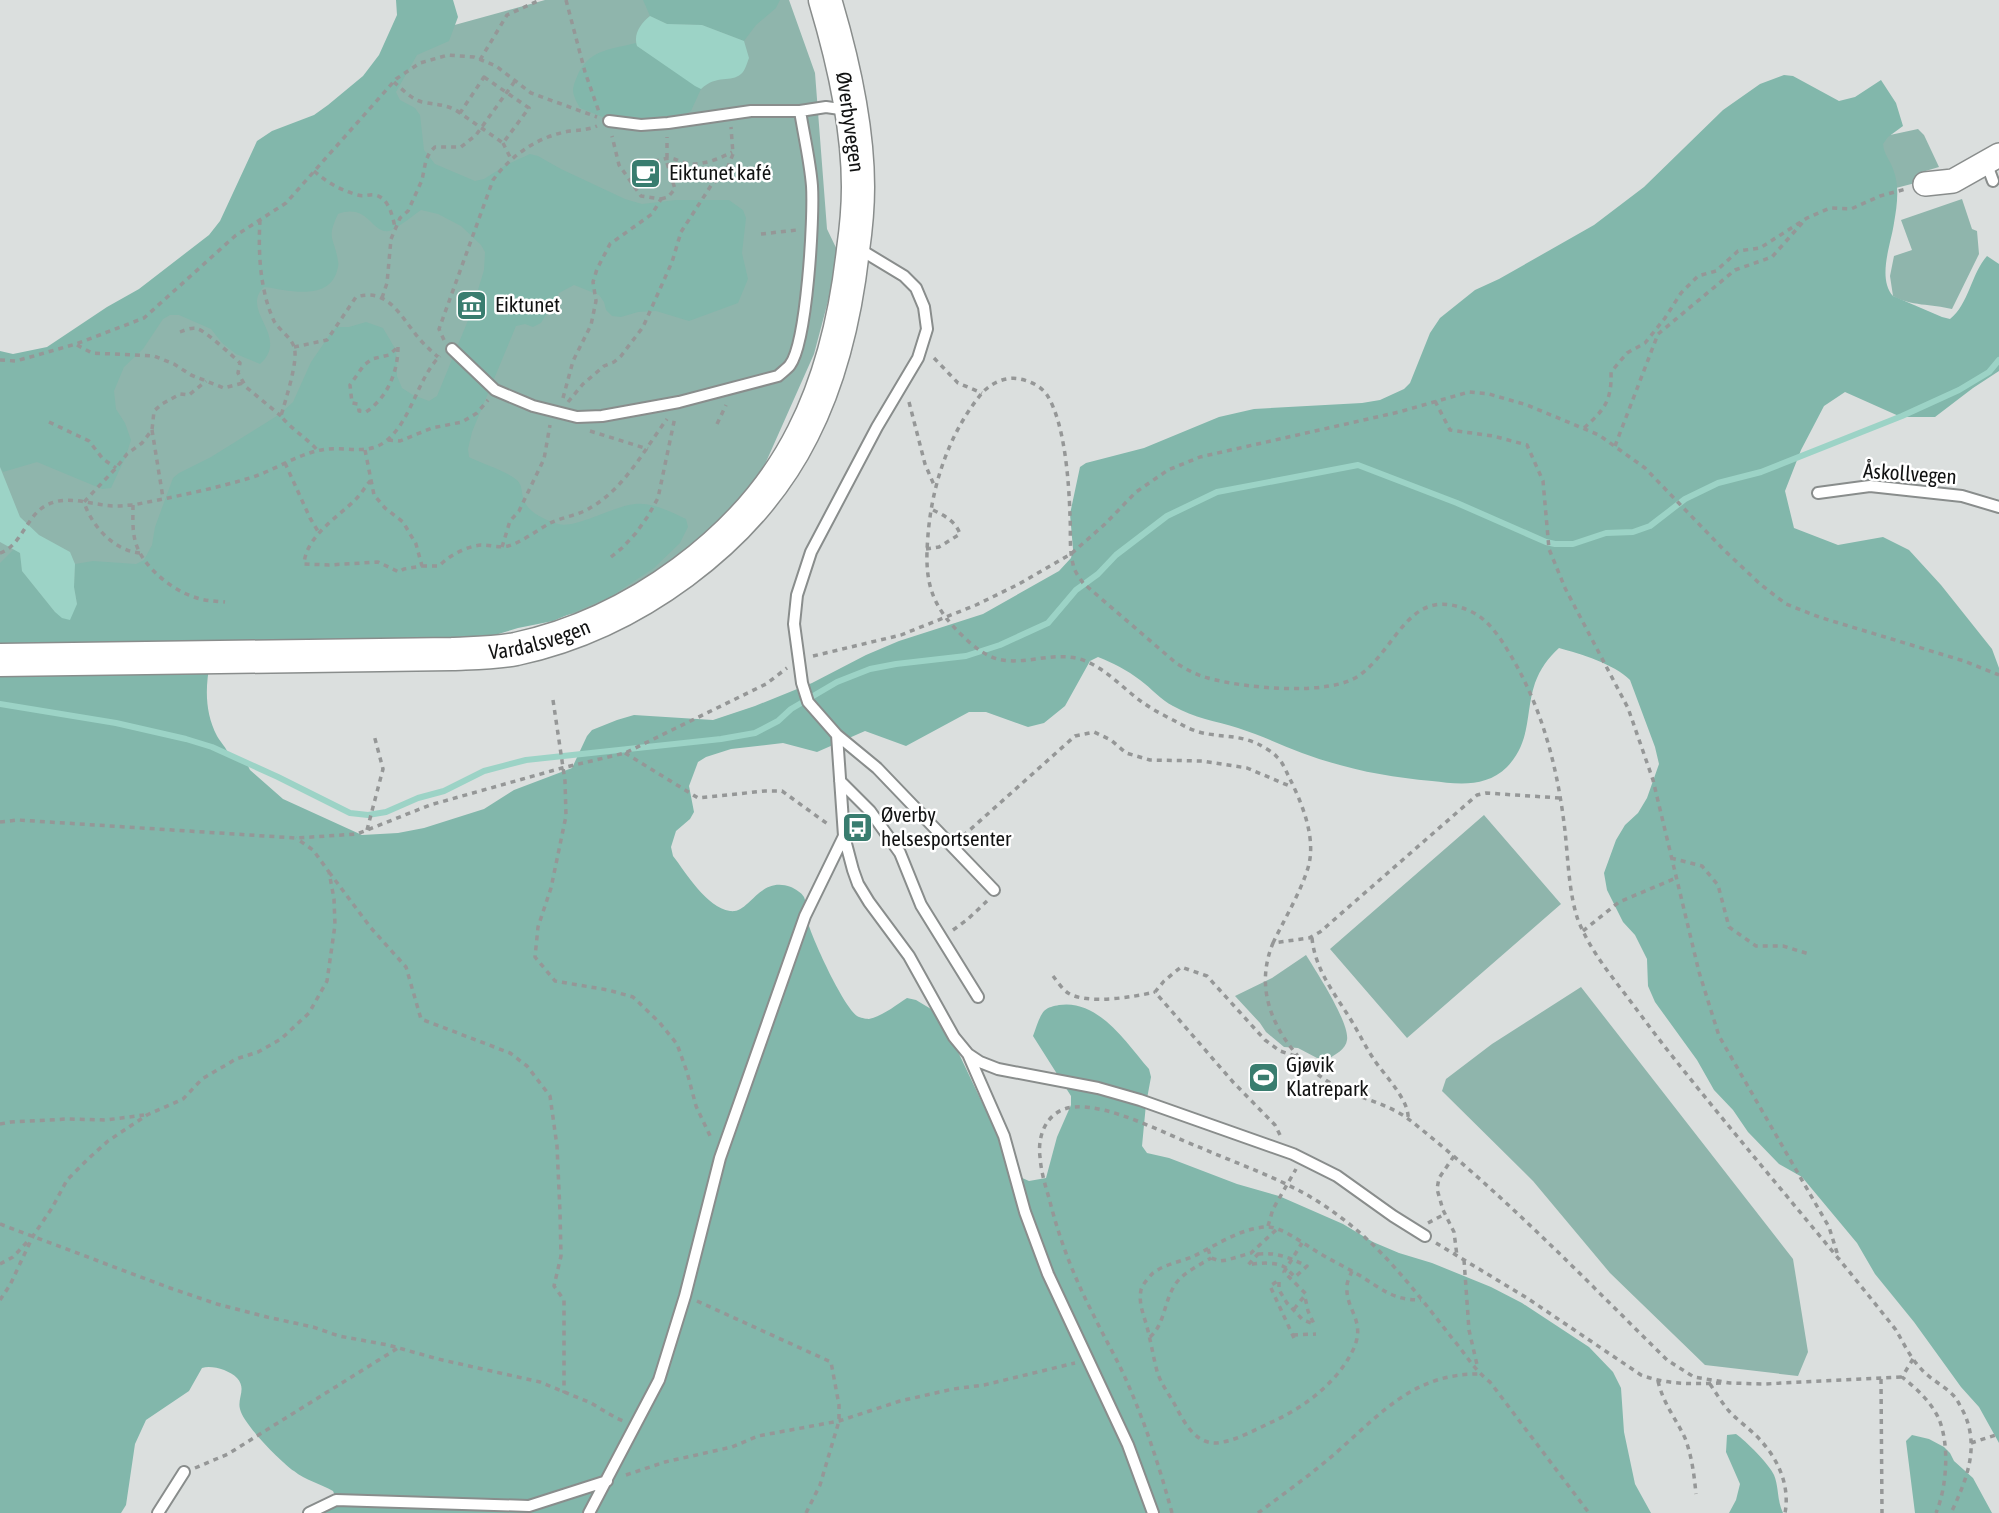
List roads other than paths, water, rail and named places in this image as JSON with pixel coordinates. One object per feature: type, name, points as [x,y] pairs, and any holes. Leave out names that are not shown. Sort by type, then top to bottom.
[{"type":"main road","name":"Øverbyvegen","points":[[825,0],[846,76],[853,121],[858,187],[854,246]]},
{"type":"main road","name":"Vardalsvegen","points":[[0,660],[452,654],[513,649],[548,641],[622,610],[659,590],[719,542],[737,525],[782,469],[803,434],[831,365],[845,305],[854,246]]},
{"type":"street","points":[[1925,184],[1953,181],[1992,166]]},
{"type":"lane","points":[[609,121],[641,125],[751,111],[800,111],[826,107],[850,111]]},
{"type":"lane","points":[[452,349],[495,390],[533,406],[577,417],[601,416],[679,402],[778,376],[790,366],[803,321],[813,226],[812,184],[800,111]]},
{"type":"lane","points":[[854,246],[904,276],[916,288],[924,307],[927,329],[918,358],[871,438],[811,552],[797,595],[794,624],[802,683],[808,702],[837,735],[877,768],[994,890]]},
{"type":"lane","name":"Åskollvegen","points":[[1818,493],[1870,486],[1962,496],[1999,507]]},
{"type":"lane","points":[[837,735],[844,836],[858,884],[909,956],[954,1037],[968,1054],[1004,1136],[1025,1212],[1048,1273],[1128,1446],[1153,1513]]},
{"type":"lane","points":[[840,780],[870,811],[900,853],[921,905],[978,997]]},
{"type":"lane","points":[[589,1513],[659,1380],[685,1296],[720,1158],[805,916],[844,836]]},
{"type":"lane","points":[[968,1054],[998,1069],[1098,1088],[1140,1100],[1297,1156],[1337,1176],[1425,1236]]},
{"type":"lane","points":[[158,1513],[184,1472]]},
{"type":"lane","points":[[309,1513],[336,1500],[529,1506],[607,1480]]},
{"type":"waterway","points":[[0,704],[116,723],[186,739],[212,747],[350,813],[368,815],[386,812],[418,798],[444,791],[484,771],[526,760],[755,733],[837,682],[870,669],[966,656],[1000,645],[1048,623],[1076,590],[1098,574],[1116,555],[1167,516],[1217,492],[1358,465],[1457,503],[1546,542],[1573,544],[1606,533],[1633,532],[1650,526],[1685,499],[1718,483],[1761,472],[1902,416],[1959,390],[1989,372],[1999,360]]},
{"type":"place","name":"Eiktunet kafé","points":[[646,173]]},
{"type":"place","name":"Eiktunet","points":[[472,305]]},
{"type":"place","name":"Øverby helsesportsenter","points":[[858,827]]},
{"type":"place","name":"Gjøvik Klatrepark","points":[[1263,1077]]}]
